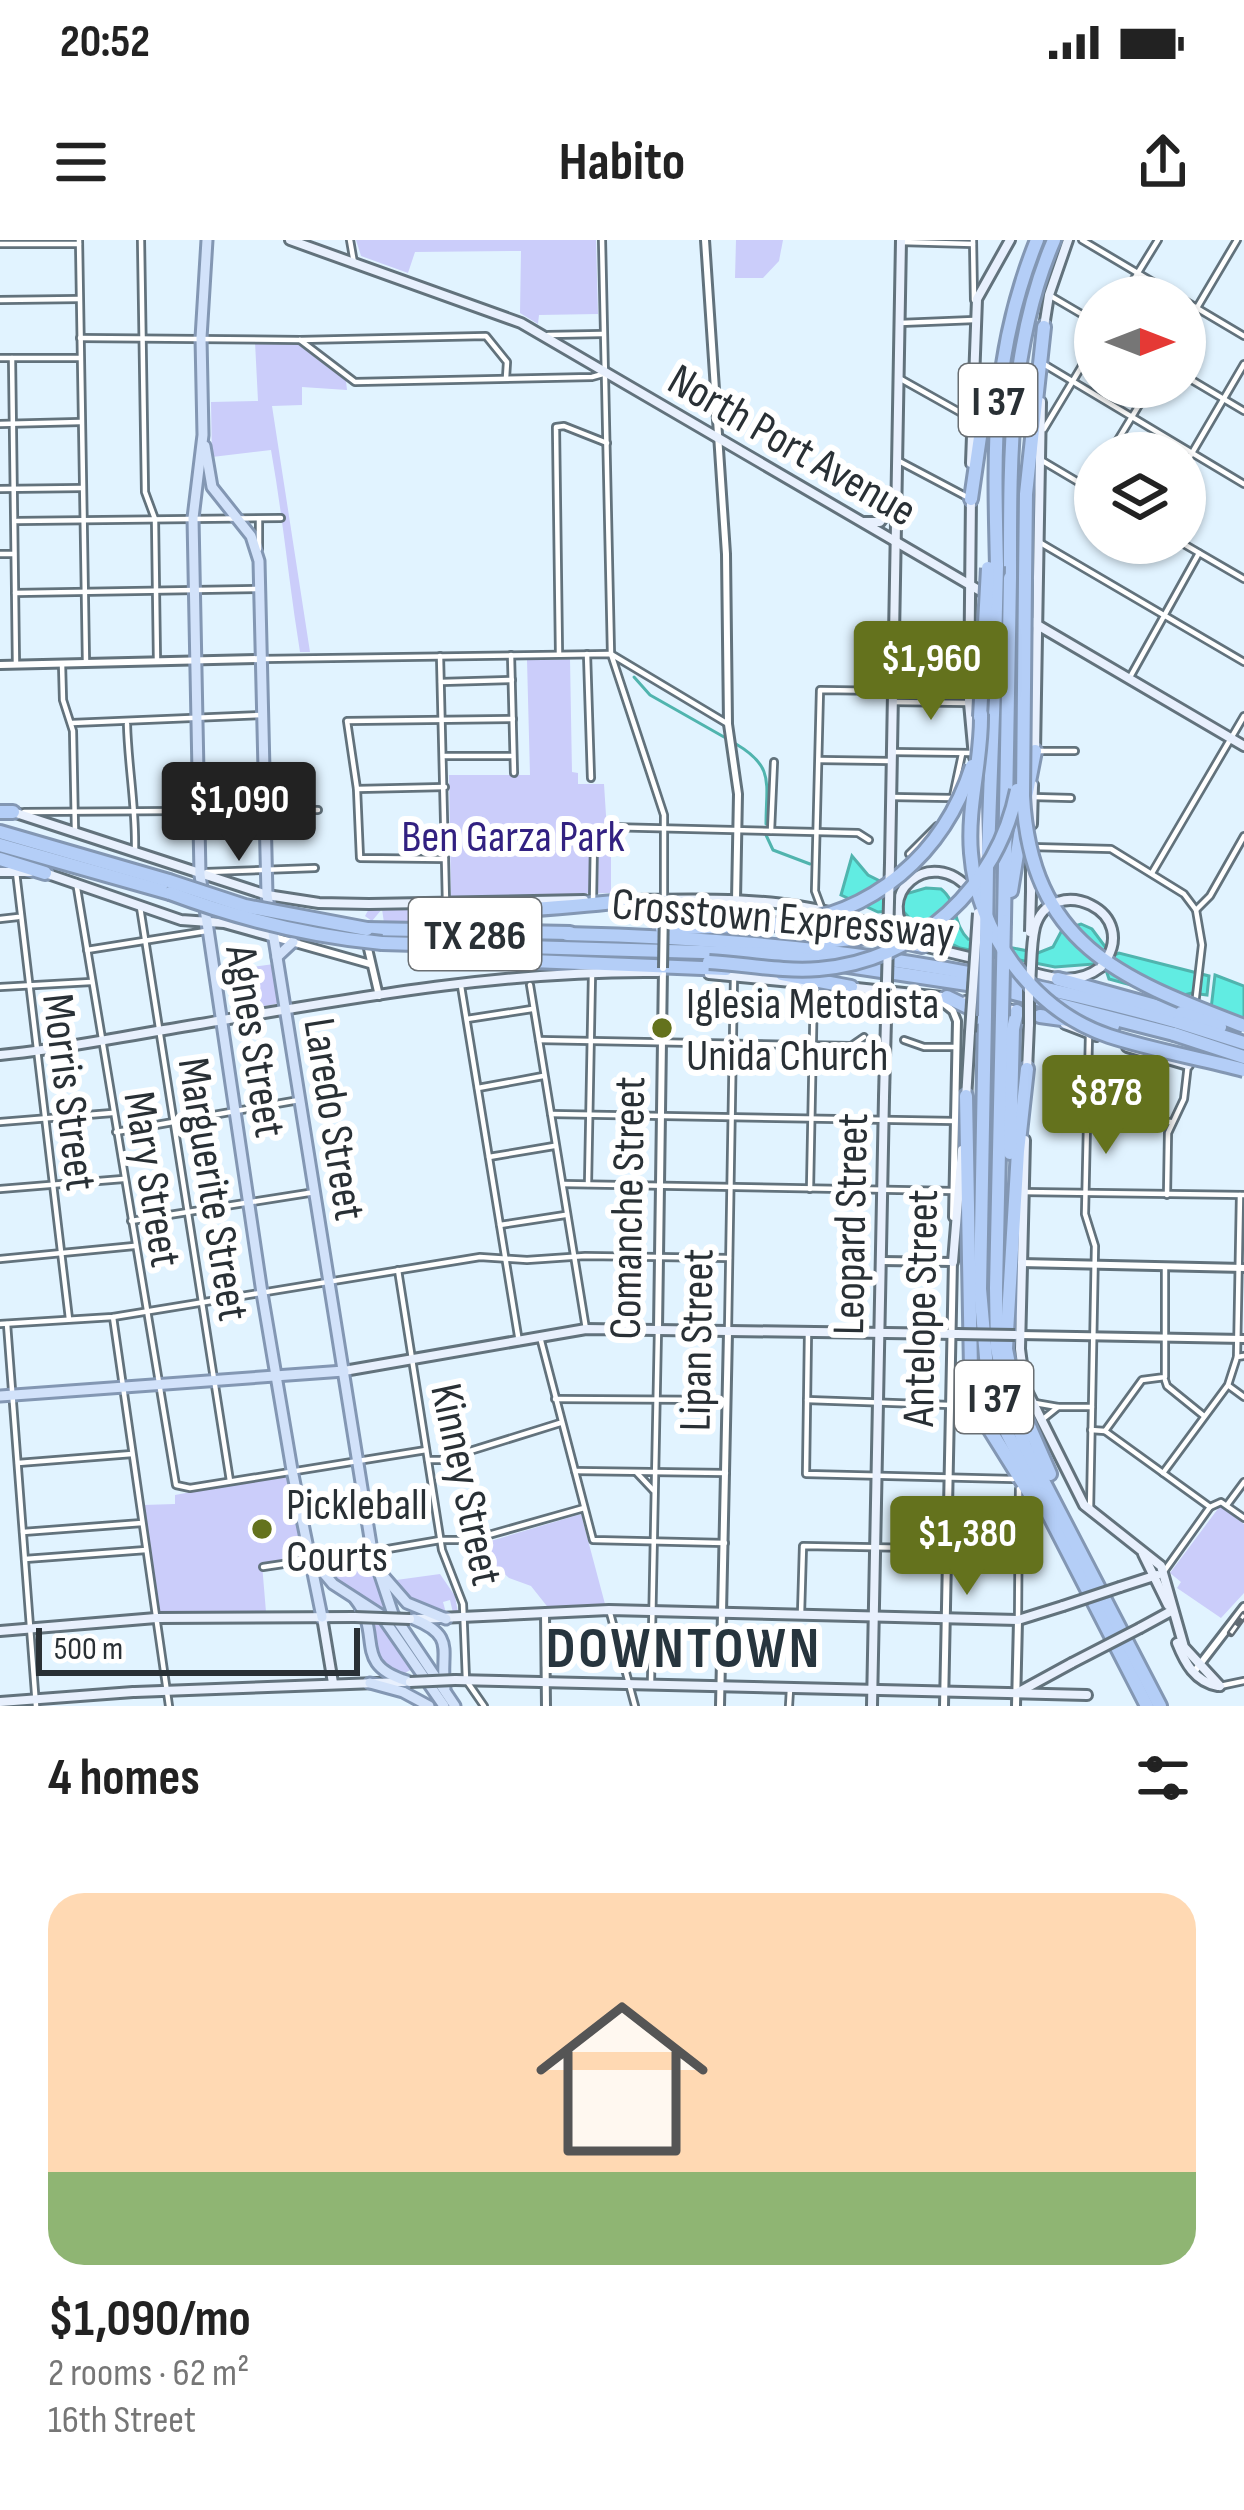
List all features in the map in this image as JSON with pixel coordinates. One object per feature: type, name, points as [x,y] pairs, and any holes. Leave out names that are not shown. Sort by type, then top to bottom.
[{"type":"highway","name":"I 37","points":[[1037,240],[1008,322],[998,394],[981,1320],[988,1380],[1006,1433],[1160,1706]]},
{"type":"highway","name":"I 37","points":[[1054,240],[1023,338],[1013,450],[997,1348],[1019,1431],[1147,1706]]},
{"type":"highway","points":[[970,499],[980,430],[1008,322]]},
{"type":"highway","points":[[1044,327],[1026,494],[1023,796],[1029,849],[1044,887],[1070,928],[1098,957],[1141,986],[1244,1035]]},
{"type":"highway","points":[[1013,450],[1025,579]]},
{"type":"highway","points":[[993,567],[971,854],[981,904],[1007,957],[1037,992],[1086,1026],[1244,1070]]},
{"type":"highway","points":[[567,934],[781,924],[823,917],[859,903],[898,878],[941,832],[964,790],[981,713]]},
{"type":"highway","points":[[532,961],[709,962],[800,969],[850,965],[895,950],[940,920],[971,889],[1003,838],[1015,804],[1023,735]]},
{"type":"highway","points":[[1008,893],[1035,751]]},
{"type":"highway","name":"Crosstown Expressway","points":[[0,832],[170,887],[229,915],[312,934],[713,949],[993,981]]},
{"type":"highway","name":"Crosstown Expressway","points":[[0,845],[245,906],[382,934]]},
{"type":"highway","points":[[0,859],[46,873]]},
{"type":"highway","points":[[382,934],[503,911],[564,910],[628,900]]},
{"type":"highway","points":[[382,934],[532,961],[749,970],[851,988]]},
{"type":"highway","name":"TX 286","points":[[382,934],[567,934]]},
{"type":"highway","name":"Crosstown Expressway","points":[[567,934],[792,945],[993,981]]},
{"type":"highway","points":[[792,945],[878,936],[922,946]]},
{"type":"highway","points":[[1058,979],[1178,1023],[1244,1057]]},
{"type":"highway","points":[[993,981],[1244,1035]]},
{"type":"highway","points":[[947,998],[970,1008],[978,1026],[975,1173],[980,1229]]},
{"type":"highway","points":[[1017,1011],[1012,1029],[1006,1349],[1016,1394],[1076,1553]]},
{"type":"highway","points":[[1034,1020],[1178,1023]]},
{"type":"highway","points":[[1006,1322],[1027,1070]]},
{"type":"highway","points":[[966,1096],[971,1370],[996,1441],[1076,1553]]},
{"type":"main road","name":"Agnes Street","points":[[207,240],[201,338],[203,435],[193,518],[201,889],[276,1379],[322,1617]]},
{"type":"main road","name":"North Port Avenue","points":[[290,240],[489,310],[542,335],[1244,746]]},
{"type":"main road","points":[[953,1262],[980,842],[969,703],[974,317],[983,283],[1010,240]]},
{"type":"main road","points":[[1068,240],[1048,295],[1042,363],[1030,892],[1029,994],[1034,1020],[1027,1070],[1017,1335],[1028,1396],[1069,1480],[1087,1508],[1140,1547],[1160,1574],[1177,1641],[1205,1683],[1220,1686]]},
{"type":"main road","name":"Leopard Street","points":[[872,1706],[902,241]]},
{"type":"main road","points":[[203,435],[212,487],[251,536],[259,561]]},
{"type":"main road","points":[[853,518],[870,523],[883,520],[894,502],[897,479]]},
{"type":"main road","points":[[944,570],[961,568],[970,556]]},
{"type":"main road","name":"Laredo Street","points":[[259,561],[267,895],[356,1460],[376,1554],[397,1621],[455,1706]]},
{"type":"main road","points":[[969,622],[976,612],[985,614],[1029,638],[1036,656]]},
{"type":"main road","points":[[4,811],[135,849],[267,895],[369,904],[736,900],[803,904],[922,946],[1058,979],[1084,978],[1101,968],[1113,939],[1106,916],[1084,901],[1059,902],[1045,911],[1035,929],[1029,994]]},
{"type":"main road","points":[[181,920],[188,911],[182,869]]},
{"type":"main road","points":[[0,872],[46,873],[181,920],[274,937]]},
{"type":"main road","points":[[922,946],[905,932],[898,915],[906,885],[920,873],[947,872],[963,882],[978,913]]},
{"type":"main road","points":[[201,889],[217,880]]},
{"type":"main road","points":[[254,932],[272,923]]},
{"type":"main road","points":[[277,956],[293,942]]},
{"type":"main road","points":[[0,1055],[460,984],[592,971],[663,970],[947,998],[1017,1011],[1188,1065]]},
{"type":"main road","points":[[6,1395],[276,1379],[586,1329],[1017,1335]]},
{"type":"main road","points":[[376,1554],[398,1596],[446,1619]]},
{"type":"main road","points":[[312,1559],[327,1579],[380,1615],[441,1706]]},
{"type":"main road","points":[[0,1631],[156,1618],[463,1619],[609,1610],[1018,1620],[1160,1574]]},
{"type":"main road","points":[[352,1595],[368,1617],[370,1652],[376,1664],[386,1674],[409,1682]]},
{"type":"main road","points":[[1016,1694],[1172,1611]]},
{"type":"main road","points":[[322,1617],[333,1683]]},
{"type":"main road","points":[[412,1619],[432,1627],[443,1641],[446,1694]]},
{"type":"main road","points":[[0,1702],[333,1683],[546,1679],[1087,1695]]},
{"type":"main road","points":[[473,1692],[481,1680]]},
{"type":"main road","points":[[370,1683],[404,1692],[429,1706]]},
{"type":"street","points":[[141,240],[145,492],[155,519],[157,661]]},
{"type":"street","points":[[350,240],[354,263]]},
{"type":"street","name":"Comanche Street","points":[[602,240],[611,654],[666,828],[651,1682]]},
{"type":"street","points":[[705,240],[726,554],[736,900]]},
{"type":"street","points":[[1082,240],[1143,276]]},
{"type":"street","points":[[1136,276],[1157,240]]},
{"type":"street","points":[[1206,293],[1238,240]]},
{"type":"street","points":[[900,322],[974,317],[973,242],[902,241]]},
{"type":"street","points":[[0,244],[79,242],[86,662]]},
{"type":"street","points":[[1048,295],[1074,310]]},
{"type":"street","points":[[0,300],[79,299]]},
{"type":"street","points":[[1206,313],[1244,336]]},
{"type":"street","points":[[542,335],[604,334]]},
{"type":"street","points":[[80,338],[486,336],[507,362],[506,378]]},
{"type":"street","points":[[300,340],[355,382],[605,373]]},
{"type":"street","points":[[0,358],[80,358]]},
{"type":"street","points":[[12,358],[16,664]]},
{"type":"street","points":[[1042,363],[1157,432]]},
{"type":"street","points":[[1204,432],[1244,364]]},
{"type":"street","points":[[899,378],[972,419]]},
{"type":"street","points":[[1041,434],[1074,378]]},
{"type":"street","points":[[1206,388],[1244,411]]},
{"type":"street","points":[[1123,432],[1137,408]]},
{"type":"street","points":[[0,424],[80,422]]},
{"type":"street","points":[[560,653],[556,427],[607,443]]},
{"type":"street","points":[[897,460],[970,499]]},
{"type":"street","points":[[1040,460],[1074,480]]},
{"type":"street","points":[[1206,461],[1244,484]]},
{"type":"street","points":[[0,489],[82,488]]},
{"type":"street","name":"Laredo Street","points":[[259,518],[259,561]]},
{"type":"street","points":[[14,521],[281,518]]},
{"type":"street","points":[[1039,542],[1244,662]]},
{"type":"street","points":[[0,554],[14,554]]},
{"type":"street","points":[[1206,558],[1244,579]]},
{"type":"street","points":[[1129,679],[1192,564]]},
{"type":"street","points":[[15,593],[260,589]]},
{"type":"street","points":[[587,654],[591,778]]},
{"type":"street","points":[[0,665],[611,654],[728,724]]},
{"type":"street","points":[[511,655],[514,773]]},
{"type":"street","points":[[440,656],[446,902]]},
{"type":"street","points":[[62,662],[63,700],[72,723],[75,830]]},
{"type":"street","points":[[441,682],[512,680]]},
{"type":"street","points":[[821,907],[815,891],[820,690],[969,703]]},
{"type":"street","points":[[72,723],[262,715]]},
{"type":"street","points":[[1152,873],[1244,716]]},
{"type":"street","points":[[446,859],[360,858],[347,721],[513,719]]},
{"type":"street","points":[[127,722],[135,849]]},
{"type":"street","points":[[1035,751],[1075,751]]},
{"type":"street","points":[[819,760],[974,753]]},
{"type":"street","points":[[909,854],[938,824],[953,798],[962,754]]},
{"type":"street","points":[[445,756],[514,756]]},
{"type":"street","points":[[771,831],[774,762]]},
{"type":"street","points":[[357,789],[445,787]]},
{"type":"street","points":[[891,797],[953,798]]},
{"type":"street","points":[[1033,797],[1071,799]]},
{"type":"street","points":[[4,811],[318,810]]},
{"type":"street","points":[[593,900],[594,839],[608,827],[858,832],[869,840]]},
{"type":"street","points":[[1196,910],[1210,896],[1244,836]]},
{"type":"street","points":[[1031,847],[1112,849],[1176,886],[1196,910],[1202,945],[1184,1099],[1167,1150],[1167,1196]]},
{"type":"street","points":[[200,875],[315,868]]},
{"type":"street","name":"Morris Street","points":[[16,872],[69,1320]]},
{"type":"street","name":"Mary Street","points":[[76,882],[176,1485],[190,1488],[230,1481]]},
{"type":"street","points":[[803,904],[815,891]]},
{"type":"street","points":[[369,904],[362,914],[379,996]]},
{"type":"street","name":"Marguerite Street","points":[[140,907],[230,1481]]},
{"type":"street","points":[[0,919],[19,917]]},
{"type":"street","points":[[86,951],[205,926]]},
{"type":"street","points":[[274,937],[370,964]]},
{"type":"street","points":[[588,1184],[592,971]]},
{"type":"street","name":"Lipan Street","points":[[720,1706],[734,976]]},
{"type":"street","points":[[0,987],[91,982]]},
{"type":"street","points":[[460,984],[519,1342]]},
{"type":"street","points":[[530,985],[586,1329]]},
{"type":"street","points":[[810,1190],[814,985]]},
{"type":"street","name":"Antelope Street","points":[[932,996],[953,1011],[956,1047],[944,1706]]},
{"type":"street","points":[[467,1019],[534,1009]]},
{"type":"street","points":[[1087,1508],[1095,1266],[1085,1194],[1089,1034]]},
{"type":"street","points":[[539,1040],[851,1046],[864,1037]]},
{"type":"street","points":[[904,1040],[924,1047],[956,1047]]},
{"type":"street","points":[[478,1088],[545,1076]]},
{"type":"street","points":[[116,1132],[299,1100]]},
{"type":"street","points":[[0,1122],[112,1113]]},
{"type":"street","points":[[551,1114],[955,1120]]},
{"type":"street","points":[[1087,1120],[1173,1122]]},
{"type":"street","points":[[489,1157],[556,1146]]},
{"type":"street","points":[[0,1189],[123,1179]]},
{"type":"street","points":[[563,1184],[953,1191]]},
{"type":"street","points":[[130,1221],[315,1192]]},
{"type":"street","points":[[1023,1192],[1242,1195],[1242,1356],[1228,1385],[1163,1473]]},
{"type":"street","points":[[500,1225],[568,1214]]},
{"type":"street","points":[[0,1259],[134,1246]]},
{"type":"street","points":[[35,1702],[3,1324],[113,1317],[480,1257],[729,1258]]},
{"type":"street","points":[[882,1261],[953,1262]]},
{"type":"street","points":[[1022,1263],[1241,1268]]},
{"type":"street","points":[[1165,1267],[1167,1386],[1204,1416]]},
{"type":"street","name":"Kinney Street","points":[[398,1270],[440,1540],[461,1595],[460,1680],[484,1706]]},
{"type":"street","points":[[113,1317],[169,1706]]},
{"type":"street","points":[[808,1332],[806,1474],[1013,1479]]},
{"type":"street","points":[[1017,1335],[1241,1339]]},
{"type":"street","points":[[539,1337],[593,1540],[725,1543]]},
{"type":"street","points":[[1106,1431],[1142,1380],[1165,1377]]},
{"type":"street","points":[[1228,1385],[1244,1397]]},
{"type":"street","points":[[1028,1396],[1040,1405],[1092,1407]]},
{"type":"street","points":[[556,1399],[726,1400]]},
{"type":"street","points":[[807,1400],[950,1405]]},
{"type":"street","points":[[1041,1424],[1058,1407]]},
{"type":"street","points":[[428,1460],[562,1423]]},
{"type":"street","points":[[1091,1430],[1106,1431],[1210,1507]]},
{"type":"street","points":[[230,1481],[426,1450]]},
{"type":"street","points":[[17,1463],[132,1454]]},
{"type":"street","points":[[575,1471],[727,1473]]},
{"type":"street","points":[[637,1472],[654,1490]]},
{"type":"street","points":[[1069,1480],[1084,1484],[1091,1474]]},
{"type":"street","points":[[1227,1505],[1244,1482]]},
{"type":"street","points":[[1016,1706],[1019,1489]]},
{"type":"street","points":[[1160,1574],[1216,1502],[1244,1518]]},
{"type":"street","points":[[263,1567],[376,1554],[440,1540],[470,1540],[584,1508]]},
{"type":"street","points":[[22,1532],[142,1523]]},
{"type":"street","points":[[801,1616],[803,1546],[1035,1550]]},
{"type":"street","points":[[25,1559],[146,1550]]},
{"type":"street","points":[[1197,1669],[1244,1607]]},
{"type":"street","points":[[609,1610],[635,1706]]},
{"type":"street","points":[[545,1614],[547,1705]]},
{"type":"street","points":[[1220,1686],[1244,1681]]},
{"type":"street","points":[[789,1706],[790,1689]]},
{"type":"street","points":[[1087,1695],[1087,1706]]},
{"type":"green space","points":[[356,240],[596,240],[598,314],[539,315],[538,324],[520,313],[521,251],[415,252],[408,273],[361,256]]},
{"type":"green space","points":[[736,240],[783,240],[779,261],[763,278],[735,278]]},
{"type":"green space","points":[[255,342],[296,343],[346,381],[347,390],[302,387],[302,405],[272,406],[310,652],[300,652],[271,450],[212,457],[211,402],[258,401]]},
{"type":"green space","name":"Ben Garza Park","points":[[570,659],[572,772],[578,773],[578,784],[604,784],[607,831],[611,831],[611,893],[451,897],[449,775],[530,775],[527,660]]},
{"type":"green space","points":[[370,907],[456,907],[458,919],[384,923],[382,909],[372,921],[365,916]]},
{"type":"green space","points":[[274,964],[280,1003],[250,1009],[244,968]]},
{"type":"green space","points":[[288,1474],[304,1555],[262,1564],[266,1612],[159,1614],[143,1505],[175,1504],[175,1495]]},
{"type":"green space","points":[[1220,1506],[1244,1524],[1244,1593],[1221,1618],[1177,1588],[1181,1582],[1170,1573]]},
{"type":"green space","points":[[581,1514],[605,1604],[550,1610],[531,1586],[509,1578],[474,1546]]},
{"type":"green space","points":[[366,1555],[387,1613],[341,1586],[320,1564]]},
{"type":"green space","points":[[440,1574],[455,1596],[458,1613],[453,1613],[450,1600],[443,1602],[446,1613],[404,1598],[389,1581]]},
{"type":"green space","points":[[372,1623],[380,1623],[412,1669],[400,1676],[375,1659]]},
{"type":"shaded area","points":[[852,856],[868,875],[906,894],[941,889],[968,939],[1038,953],[1053,947],[1062,930],[1081,924],[1092,929],[1112,956],[1119,953],[1209,976],[1207,995],[1175,997],[1109,979],[1105,967],[1094,964],[1055,967],[960,948],[919,928],[902,910],[878,912],[841,895]]},
{"type":"shaded area","points":[[1215,975],[1244,986],[1244,1025],[1211,1009]]},
{"type":"waterway","points":[[634,677],[650,695],[724,737]]},
{"type":"waterway","points":[[736,744],[763,769],[766,824]]},
{"type":"waterway","points":[[766,835],[773,850],[810,864]]},
{"type":"railway","points":[[1231,1633],[1244,1615]]},
{"type":"place","name":"Iglesia Metodista Unida Church","points":[[662,1028]]},
{"type":"place","name":"Pickleball Courts","points":[[262,1529]]},
{"type":"district","name":"DOWNTOWN","points":[[684,1647]]}]
